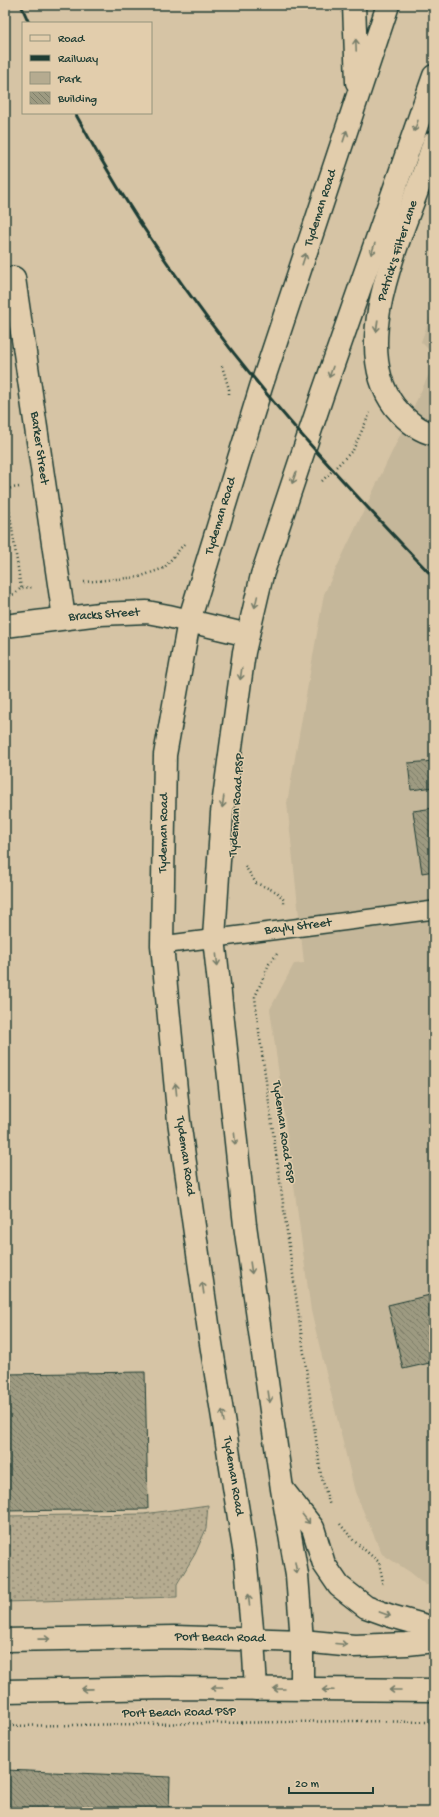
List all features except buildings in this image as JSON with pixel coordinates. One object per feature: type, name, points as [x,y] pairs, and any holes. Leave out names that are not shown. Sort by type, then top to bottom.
[{"type":"main road","points":[[354,5],[358,98]]},
{"type":"main road","name":"Tydeman Road","points":[[256,1688],[245,1555],[209,1330],[180,1121],[162,945],[165,755],[189,621],[261,387],[388,5]]},
{"type":"main road","points":[[302,1688],[302,1641],[297,1575],[282,1489],[245,1225],[214,938],[222,812],[248,635],[262,575],[434,76]]},
{"type":"main road","name":"Patrick's Filter Lane","points":[[434,142],[382,294],[376,332],[376,358],[381,380],[388,398],[401,414],[412,424],[434,434]]},
{"type":"main road","name":"Barker Street","points":[[14,278],[64,618]]},
{"type":"main road","name":"Bracks Street","points":[[5,626],[124,612],[147,612],[248,635]]},
{"type":"main road","points":[[282,1489],[313,1528],[324,1564],[339,1586],[366,1607],[391,1616],[434,1628]]},
{"type":"main road","name":"Port Beach Road","points":[[5,1640],[175,1637],[302,1641],[354,1646],[407,1644],[434,1641]]},
{"type":"main road","points":[[5,1691],[256,1688],[302,1688],[354,1691],[434,1690]]},
{"type":"lane","name":"Bayly Street","points":[[162,945],[434,910]]},
{"type":"path","points":[[222,366],[229,389],[230,403]]},
{"type":"path","points":[[319,484],[354,450],[370,414],[388,398]]},
{"type":"path","points":[[21,588],[6,489],[44,483]]},
{"type":"path","points":[[5,596],[15,594],[21,588],[139,577],[164,568],[182,547],[185,541]]},
{"type":"path","name":"Tydeman Road PSP","points":[[242,862],[256,883],[276,892],[284,900],[288,942],[269,964],[256,997],[258,1024],[321,1475],[331,1509]]},
{"type":"path","points":[[337,1521],[354,1540],[379,1562],[383,1582]]},
{"type":"path","name":"Port Beach Road PSP","points":[[5,1726],[354,1721],[434,1722]]},
{"type":"shaded area","points":[[434,306],[434,355],[421,342]]},
{"type":"shaded area","points":[[434,364],[434,1585],[426,1585],[410,1572],[382,1554],[355,1492],[311,1311],[270,1009],[294,964],[304,963],[287,803],[324,594]]},
{"type":"green space","points":[[208,1505],[206,1529],[195,1554],[177,1584],[177,1597],[5,1602],[5,1516],[144,1514]]},
{"type":"railway","points":[[21,5],[29,22]]},
{"type":"railway","points":[[76,114],[144,229],[224,341],[318,454],[434,578]]}]
